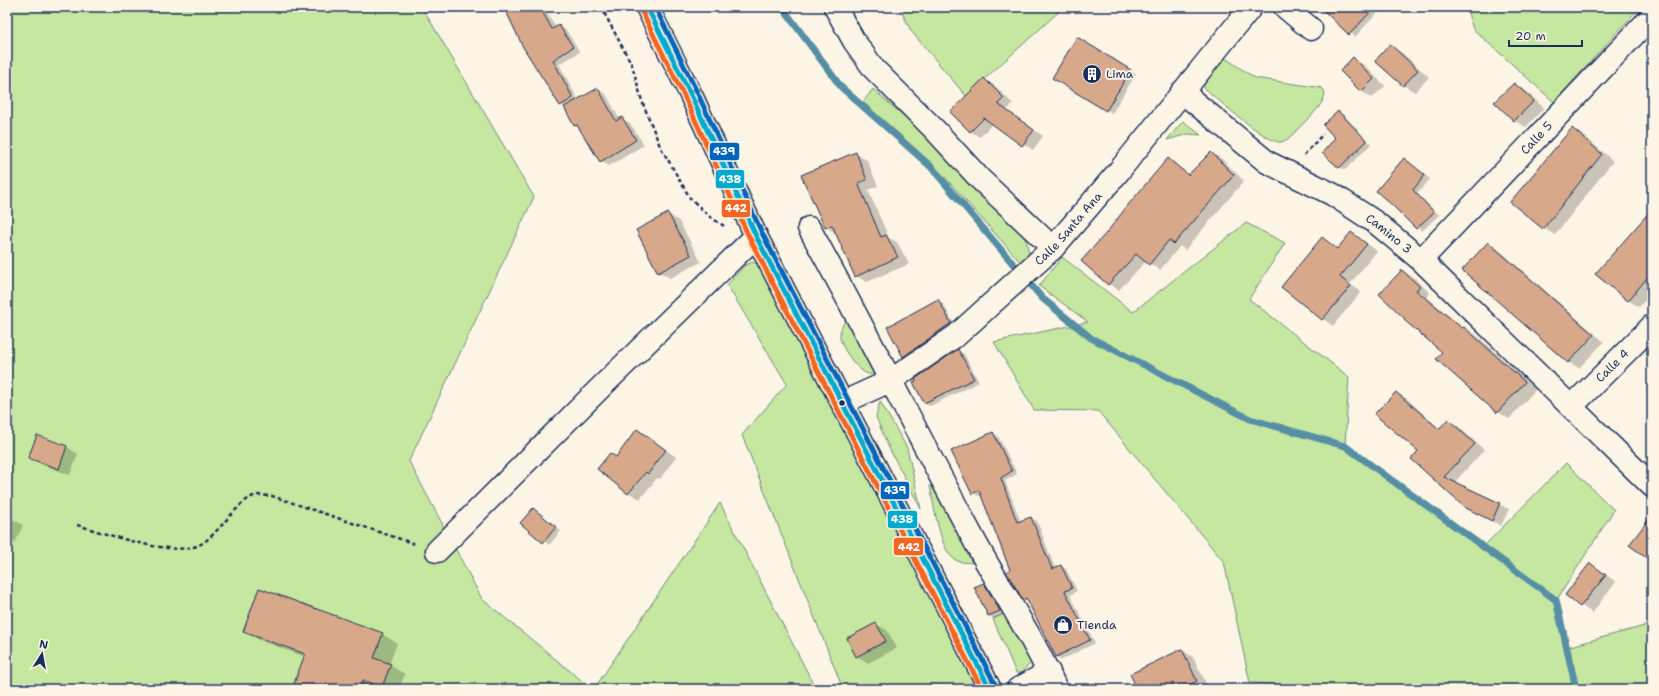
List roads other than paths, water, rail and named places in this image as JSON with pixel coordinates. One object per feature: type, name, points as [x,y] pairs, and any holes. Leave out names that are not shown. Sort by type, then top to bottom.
[{"type":"highway","points":[[647,7],[691,95],[756,236],[844,402],[989,688]]},
{"type":"street","points":[[835,7],[854,41],[874,69],[935,130],[1047,253]]},
{"type":"street","name":"Calle Santa Ana","points":[[844,402],[890,382],[957,335],[1047,253],[1119,171],[1251,7]]},
{"type":"street","points":[[1285,7],[1311,29]]},
{"type":"street","name":"Calle 5","points":[[1421,260],[1652,16]]},
{"type":"street","name":"Camino 3","points":[[1182,92],[1267,162],[1332,194],[1375,222],[1421,260],[1572,406],[1652,486]]},
{"type":"street","points":[[809,228],[872,341],[890,382],[982,555],[1052,680],[1018,689]]},
{"type":"street","points":[[437,552],[594,394],[756,236]]},
{"type":"street","name":"Calle 4","points":[[1572,406],[1631,349],[1652,326]]},
{"type":"waterway","points":[[782,7],[841,87],[931,167],[1042,298],[1091,338],[1250,419],[1345,446],[1556,600],[1576,689]]},
{"type":"place","name":"Lima","points":[[1092,74]]},
{"type":"place","name":"Tienda","points":[[1063,625]]}]
